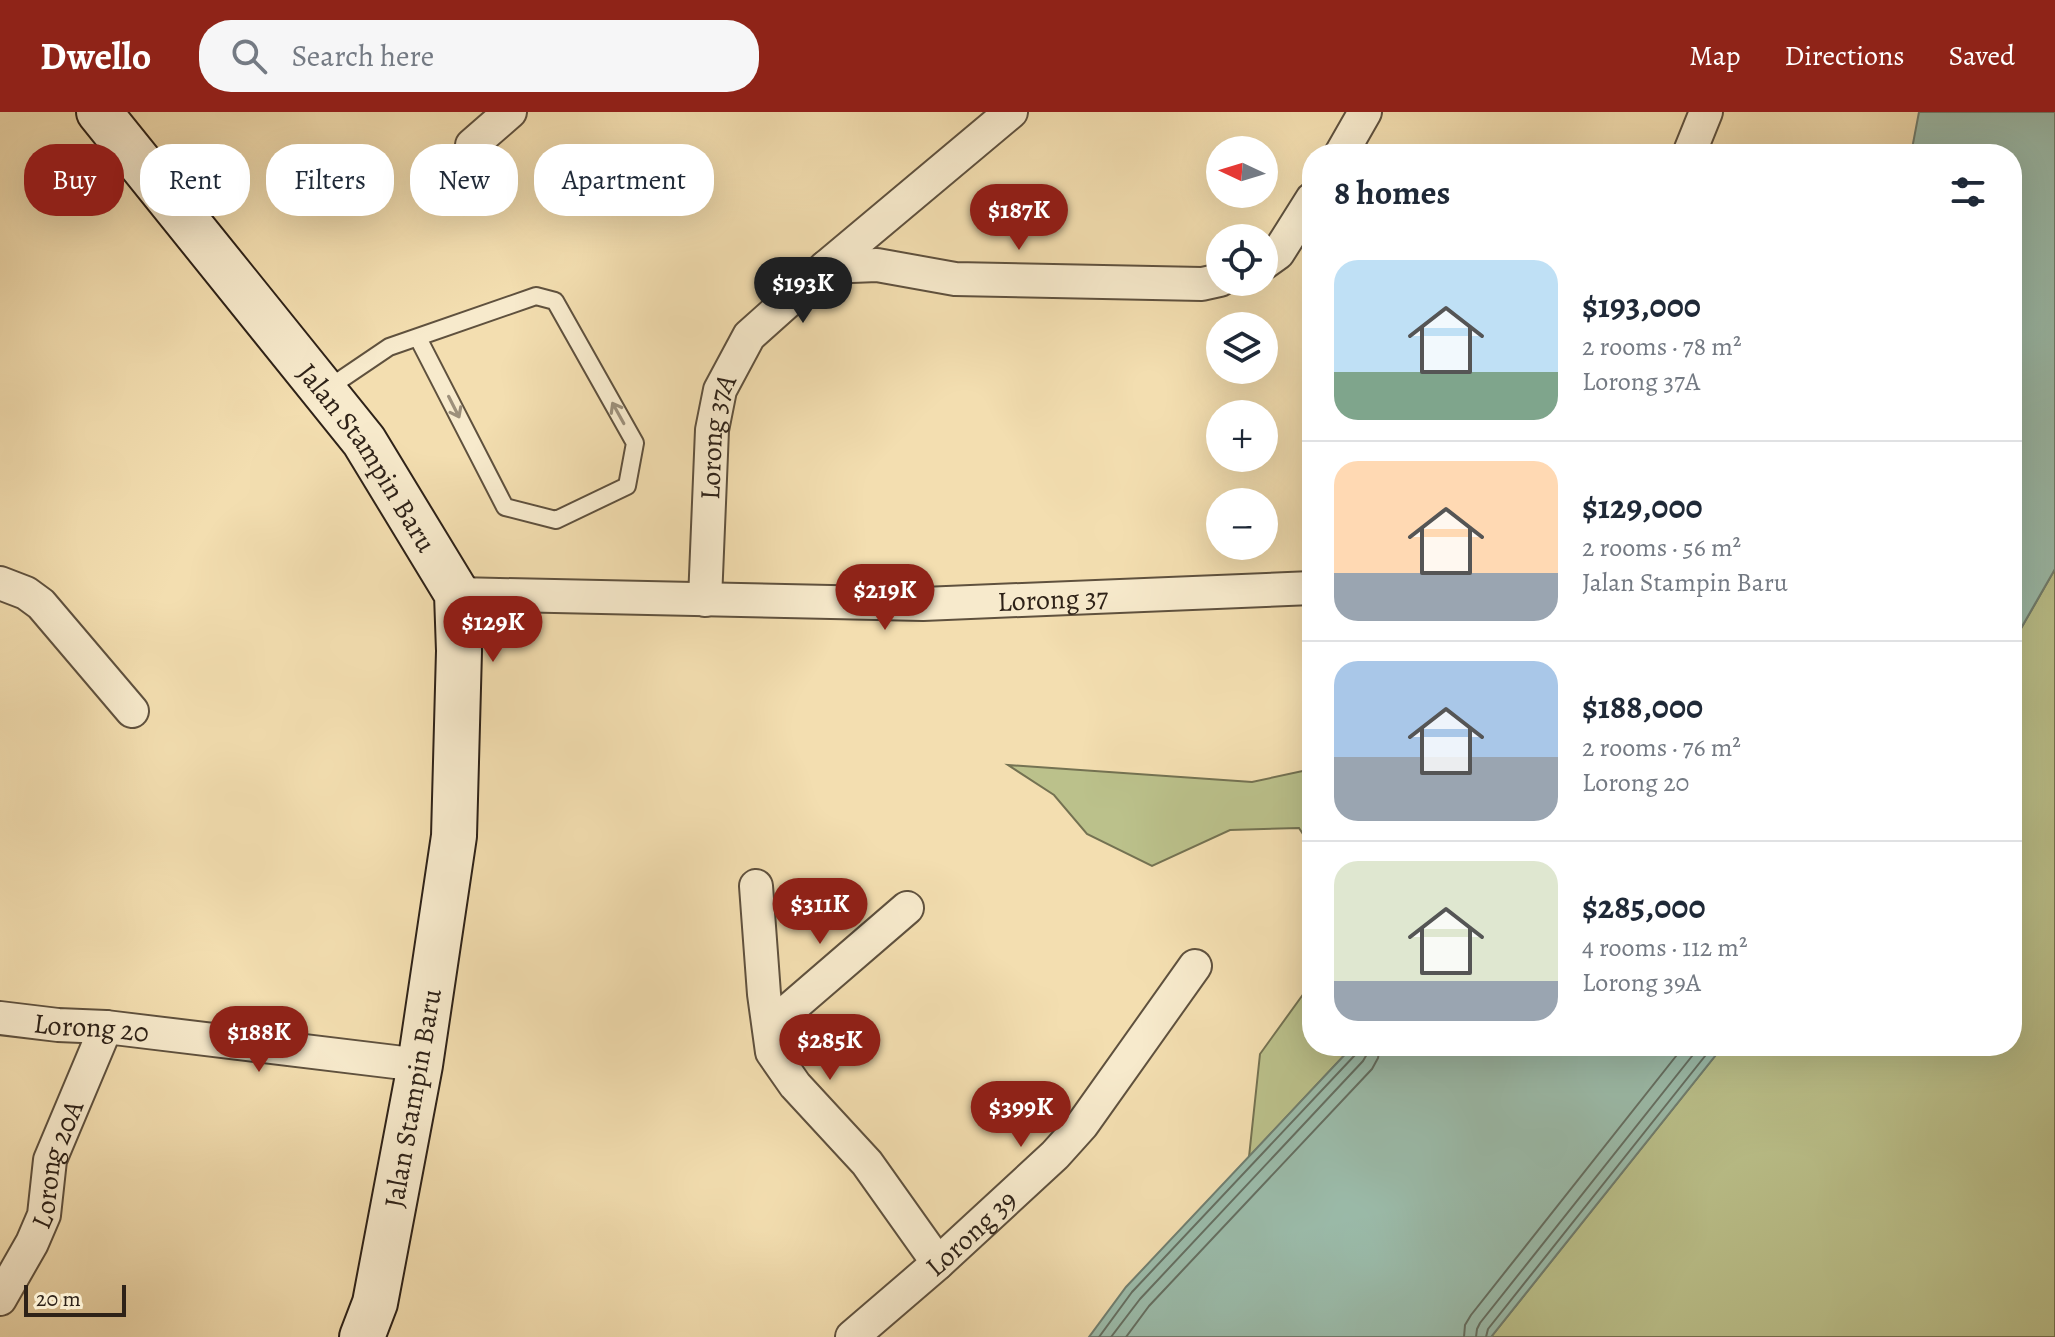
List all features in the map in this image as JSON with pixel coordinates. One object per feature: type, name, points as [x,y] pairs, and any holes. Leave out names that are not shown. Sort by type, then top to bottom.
[{"type":"street","name":"Jalan Stampin Baru","points":[[99,112],[364,441],[457,594],[459,651],[454,836],[420,1065],[375,1303],[362,1337]]},
{"type":"street","points":[[473,144],[510,112]]},
{"type":"street","name":"Lorong 37A","points":[[705,600],[712,430],[720,390],[749,336],[826,267],[1011,112]]},
{"type":"street","points":[[1347,144],[1365,112]]},
{"type":"street","points":[[1693,144],[1706,112]]},
{"type":"street","points":[[1278,253],[1302,215]]},
{"type":"street","points":[[826,267],[877,265],[955,279],[1206,283]]},
{"type":"street","points":[[0,583],[26,593],[41,604],[132,711]]},
{"type":"street","name":"Lorong 37","points":[[457,594],[923,604],[1302,588]]},
{"type":"street","points":[[756,886],[772,1052],[795,1085],[867,1163],[938,1263]]},
{"type":"street","points":[[769,1027],[907,908]]},
{"type":"street","name":"Lorong 39","points":[[852,1337],[1055,1155],[1073,1135],[1195,966]]},
{"type":"street","name":"Lorong 20","points":[[0,1018],[106,1027],[420,1065]]},
{"type":"street","name":"Lorong 20A","points":[[0,1299],[44,1215],[50,1160],[106,1027]]},
{"type":"lane","points":[[324,391],[389,347],[536,296],[555,301],[635,443],[627,486],[556,520],[505,507],[418,338]]},
{"type":"green space","points":[[2055,569],[2055,1337],[1491,1337],[1715,1056],[2022,1056],[2022,627]]},
{"type":"green space","points":[[1008,765],[1252,782],[1302,771],[1302,833],[1299,828],[1230,830],[1152,866],[1087,834],[1054,795]]},
{"type":"green space","points":[[1302,996],[1302,1056],[1344,1056],[1249,1157],[1260,1054]]},
{"type":"water","points":[[1919,112],[2055,112],[2055,569],[2022,627],[2022,144],[1913,144]]},
{"type":"water","points":[[1344,1056],[1715,1056],[1491,1337],[1089,1337],[1126,1287]]}]
